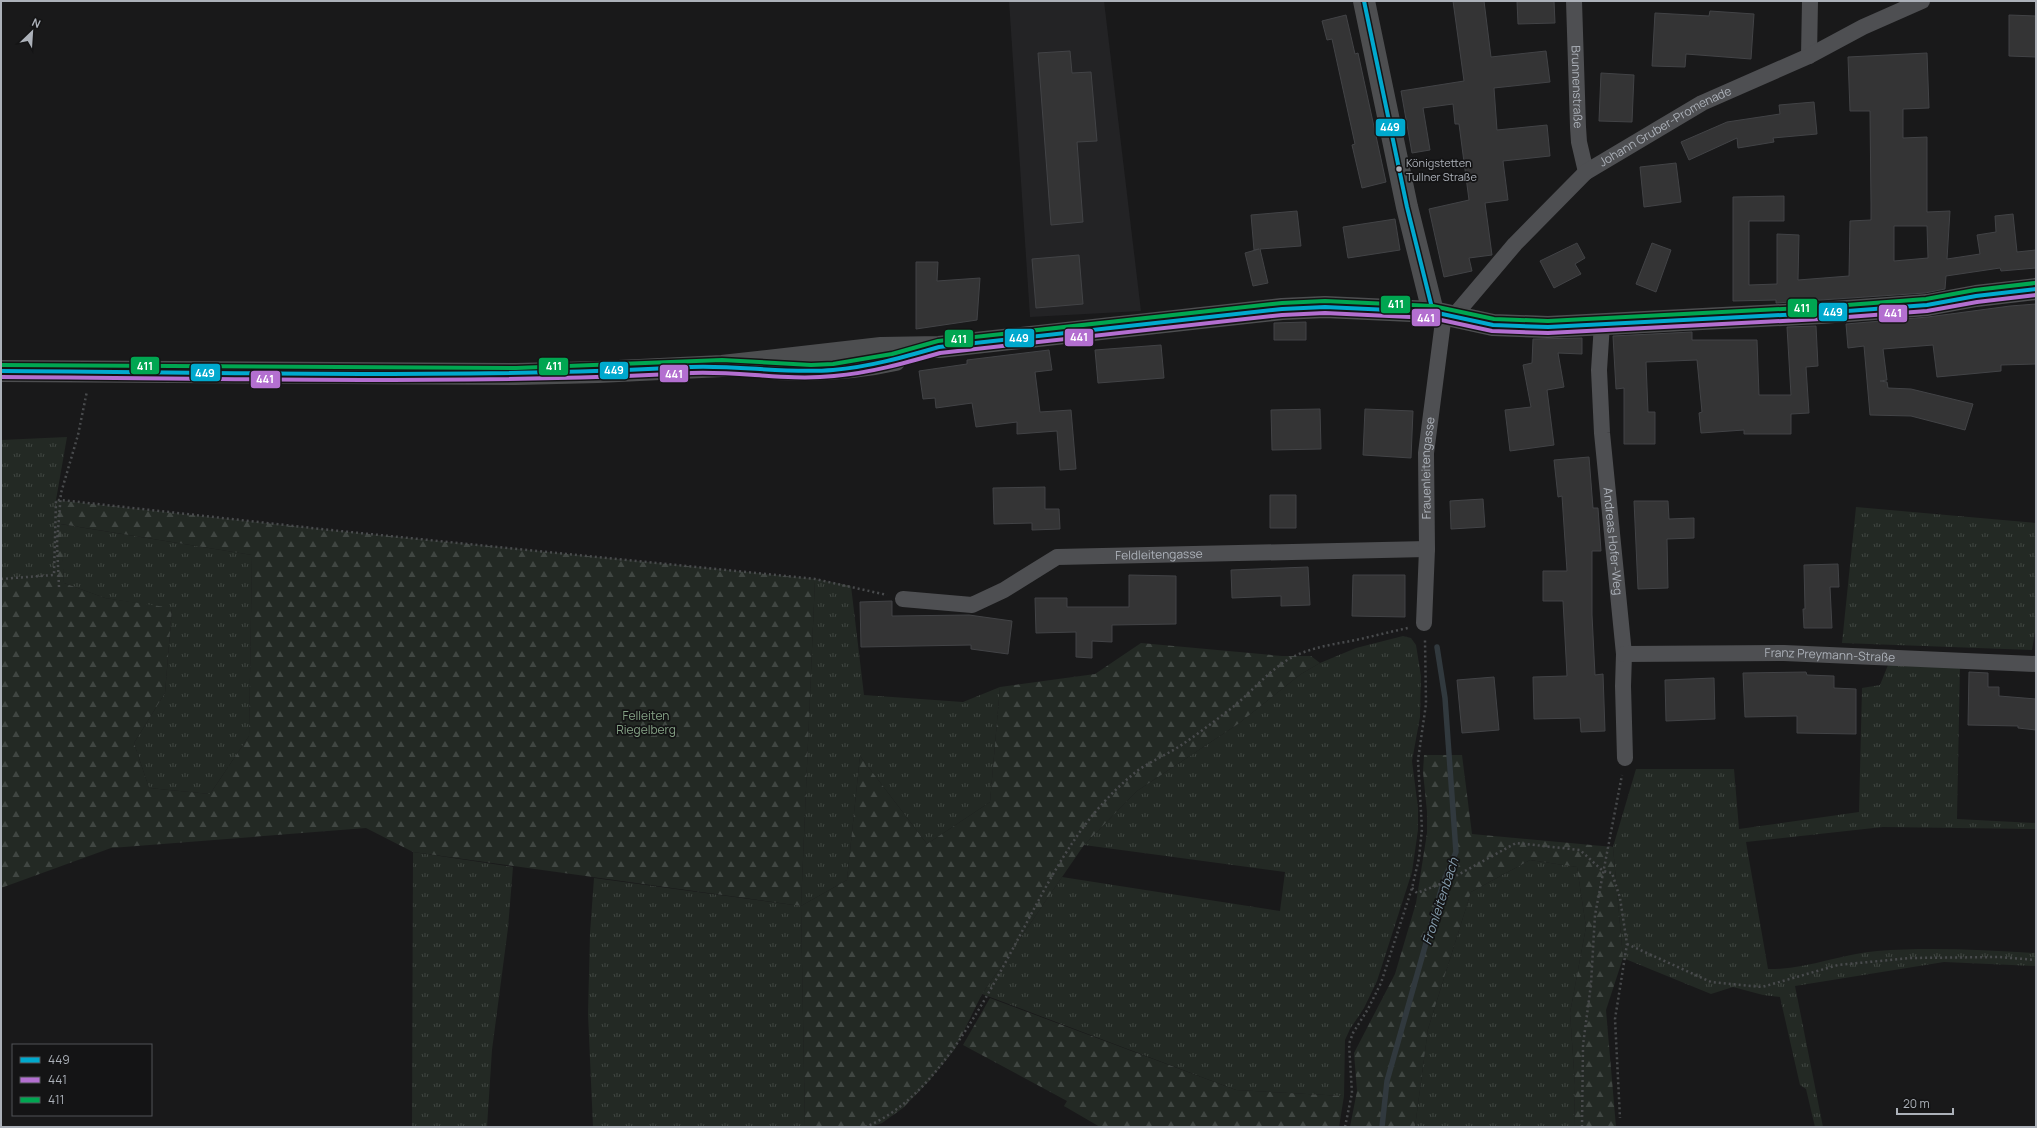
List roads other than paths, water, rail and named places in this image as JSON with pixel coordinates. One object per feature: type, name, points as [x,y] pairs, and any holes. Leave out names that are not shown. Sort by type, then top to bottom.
[{"type":"main road","points":[[1364,1],[1407,208],[1444,314]]},
{"type":"main road","points":[[1,371],[516,374],[598,372],[722,366],[881,348],[939,347],[1282,309],[1326,307],[1444,314],[1494,325],[1548,327],[1928,305],[1976,296],[2036,289]]},
{"type":"street","name":"Brunnenstraße","points":[[1574,1],[1579,142],[1586,172]]},
{"type":"street","points":[[1809,56],[1810,1]]},
{"type":"street","name":"Johann Gruber-Promenade","points":[[1444,314],[1586,172],[1702,103],[1809,56],[1864,27],[1922,1]]},
{"type":"street","name":"Frauenleitengasse","points":[[1424,623],[1427,549],[1426,453],[1444,314]]},
{"type":"street","name":"Andreas Hofer-Weg","points":[[1602,324],[1599,370],[1602,434],[1624,654],[1623,686],[1625,758]]},
{"type":"street","name":"Feldleitengasse","points":[[903,599],[972,605],[1004,590],[1057,557],[1427,549]]},
{"type":"street","name":"Franz Preymann-Straße","points":[[1624,654],[1784,653],[2036,664]]},
{"type":"waterway","name":"Fronleitenbach","points":[[1382,1127],[1387,1081],[1443,883],[1456,852],[1445,698],[1437,647]]},
{"type":"place","name":"Königstetten Tullner Straße","points":[[1399,169]]},
{"type":"park label","name":"Felleiten Riegelberg","points":[[646,723]]}]
